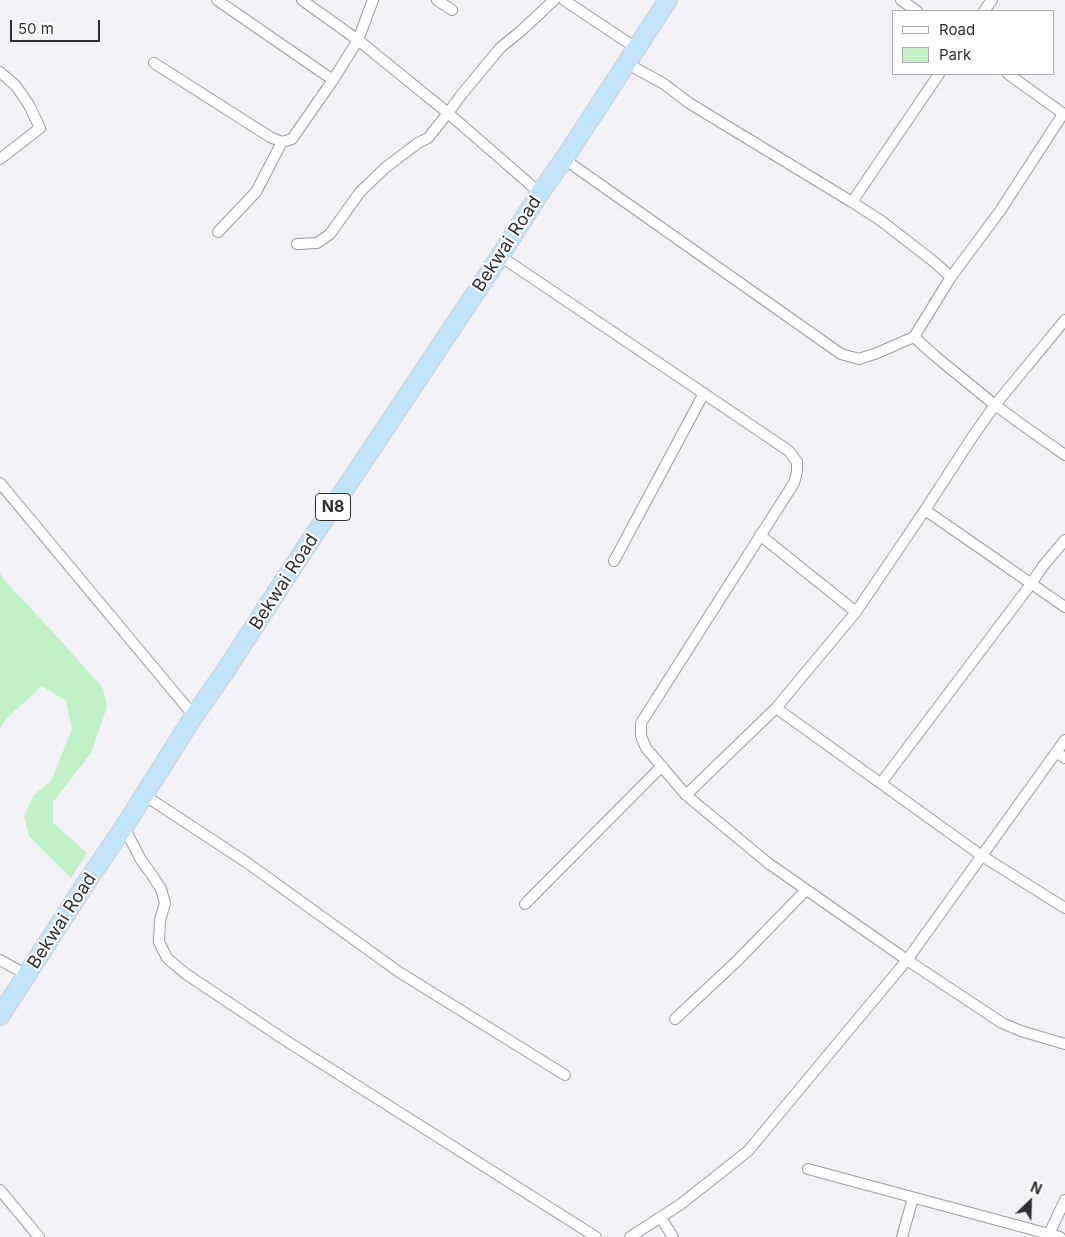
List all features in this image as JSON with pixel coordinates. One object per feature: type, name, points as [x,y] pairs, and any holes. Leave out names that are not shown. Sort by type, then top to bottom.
[{"type":"highway","name":"Bekwai Road","points":[[0,1016],[194,716],[668,0]]},
{"type":"street","points":[[217,0],[333,80]]},
{"type":"street","points":[[302,0],[358,40],[448,113],[540,193]]},
{"type":"street","points":[[154,63],[270,137],[282,142],[292,139],[333,80],[358,40],[373,0]]},
{"type":"street","points":[[437,0],[452,10]]},
{"type":"street","points":[[297,244],[317,243],[330,234],[360,192],[385,168],[428,138],[500,48],[554,0]]},
{"type":"street","points":[[564,0],[636,48]]},
{"type":"street","points":[[900,0],[916,10]]},
{"type":"street","points":[[626,64],[664,84],[689,103],[880,220],[933,261],[951,278]]},
{"type":"street","points":[[0,72],[16,86],[29,105],[40,128],[0,159]]},
{"type":"street","points":[[852,202],[938,75]]},
{"type":"street","points":[[564,159],[841,354],[859,359],[914,337],[951,278],[1000,211],[1064,114],[1009,75]]},
{"type":"street","points":[[218,232],[256,192],[282,142]]},
{"type":"street","points":[[500,256],[789,451],[797,462],[794,483],[641,722],[641,736],[646,748],[686,795],[768,863],[806,890],[1002,1023],[1021,1031],[1065,1044]]},
{"type":"street","points":[[686,795],[776,708],[856,612],[995,405],[1065,320]]},
{"type":"street","points":[[914,337],[995,405],[1065,455]]},
{"type":"street","points":[[614,561],[704,393]]},
{"type":"street","points":[[0,483],[194,716]]},
{"type":"street","points":[[925,510],[1065,607]]},
{"type":"street","points":[[760,535],[856,612]]},
{"type":"street","points":[[881,783],[1043,566],[1065,540]]},
{"type":"street","points":[[776,708],[982,856],[1065,908]]},
{"type":"street","points":[[630,1237],[696,1193],[748,1150],[907,960],[982,856],[1061,755],[1065,740]]},
{"type":"street","points":[[525,904],[662,766]]},
{"type":"street","points":[[144,795],[246,862],[399,972],[565,1075]]},
{"type":"street","points":[[124,827],[141,860],[161,889],[165,903],[160,920],[159,942],[167,958],[186,974],[288,1042],[596,1237]]},
{"type":"street","points":[[675,1019],[738,960],[806,890]]},
{"type":"street","points":[[0,960],[27,975]]},
{"type":"street","points":[[808,1169],[1048,1236],[1060,1237]]},
{"type":"street","points":[[0,1190],[39,1237]]},
{"type":"street","points":[[902,1237],[913,1198]]},
{"type":"street","points":[[1048,1236],[1065,1200]]},
{"type":"street","points":[[661,1218],[673,1237]]},
{"type":"green space","points":[[0,573],[4,580],[103,688],[107,707],[91,753],[53,802],[53,823],[87,853],[71,878],[29,836],[24,816],[34,795],[51,781],[72,729],[66,701],[42,686],[6,719],[0,728]]}]
